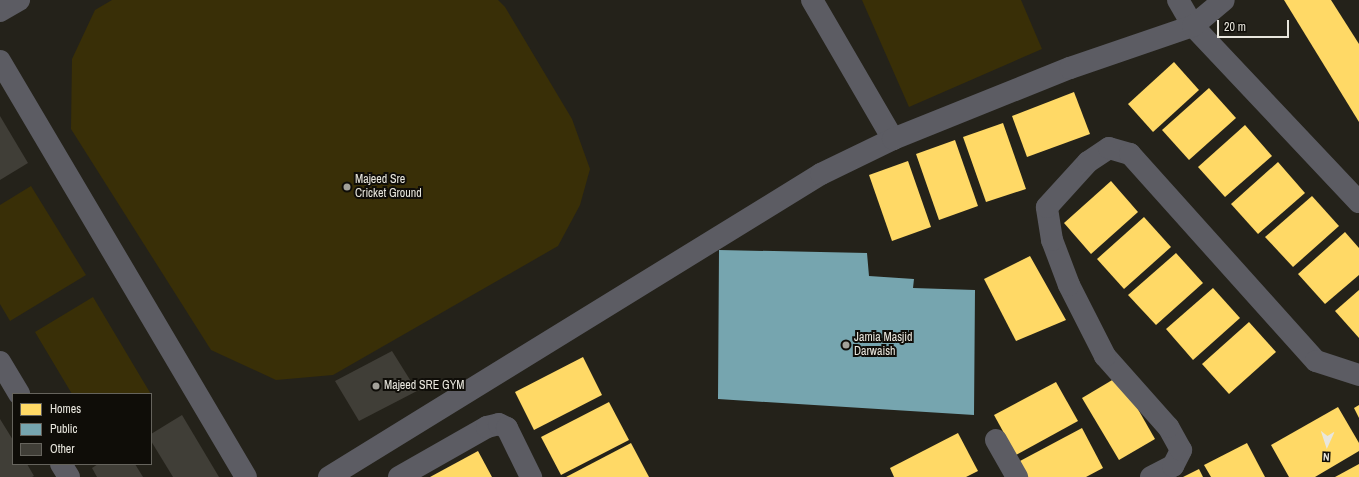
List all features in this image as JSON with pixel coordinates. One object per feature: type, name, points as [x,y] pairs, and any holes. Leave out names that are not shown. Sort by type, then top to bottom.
[{"type":"street","points":[[0,11],[19,0]]},
{"type":"street","points":[[812,0],[893,139]]},
{"type":"street","points":[[1178,0],[1193,26],[1359,202]]},
{"type":"street","points":[[329,477],[821,174],[893,139],[1070,68],[1193,26],[1224,0]]},
{"type":"street","points":[[0,61],[246,477]]},
{"type":"street","points":[[1151,477],[1173,466],[1181,450],[1168,427],[1105,356],[1069,285],[1052,240],[1047,207],[1088,162],[1109,148],[1130,154],[1316,361],[1359,375]]},
{"type":"street","points":[[0,362],[18,393]]},
{"type":"street","points":[[399,477],[486,427],[499,424],[507,428],[531,477]]},
{"type":"street","points":[[996,440],[1017,477]]},
{"type":"street","points":[[62,465],[69,477]]},
{"type":"shaded area","name":"Majeed Sre Cricket Ground","points":[[112,0],[498,0],[505,7],[572,119],[590,169],[580,205],[558,246],[333,375],[276,380],[211,350],[71,129],[72,59],[95,10]]},
{"type":"shaded area","points":[[862,0],[1021,0],[1042,49],[909,107]]},
{"type":"shaded area","points":[[31,186],[86,275],[10,321],[0,304],[0,205]]},
{"type":"shaded area","points":[[93,297],[150,393],[71,393],[35,332]]},
{"type":"building: Homes","points":[[1284,0],[1331,0],[1359,44],[1359,122]]},
{"type":"building: Homes","points":[[1174,62],[1199,90],[1153,132],[1128,104]]},
{"type":"building: Homes","points":[[1209,88],[1236,118],[1189,160],[1162,130]]},
{"type":"building: Homes","points":[[1074,92],[1090,134],[1027,157],[1012,116]]},
{"type":"building: Homes","points":[[1003,123],[1026,189],[986,202],[963,137]]},
{"type":"building: Homes","points":[[1245,125],[1272,156],[1225,197],[1198,167]]},
{"type":"building: Homes","points":[[955,140],[978,206],[939,220],[916,154]]},
{"type":"building: Homes","points":[[908,161],[931,227],[892,241],[869,175]]},
{"type":"building: Homes","points":[[1278,162],[1305,193],[1258,234],[1231,204]]},
{"type":"building: Homes","points":[[1111,181],[1138,212],[1091,254],[1064,223]]},
{"type":"building: Homes","points":[[1312,196],[1339,226],[1293,267],[1265,237]]},
{"type":"building: Homes","points":[[1144,217],[1171,247],[1124,289],[1097,259]]},
{"type":"building: Homes","points":[[1345,232],[1359,248],[1359,275],[1325,304],[1298,274]]},
{"type":"building: Homes","points":[[1176,253],[1203,283],[1156,325],[1128,295]]},
{"type":"building: Homes","points":[[1030,256],[1066,320],[1016,341],[984,279]]},
{"type":"building: Homes","points":[[1213,288],[1240,318],[1193,360],[1166,329]]},
{"type":"building: Homes","points":[[1359,290],[1359,338],[1335,311]]},
{"type":"building: Homes","points":[[1249,322],[1276,352],[1229,394],[1202,364]]},
{"type":"building: Homes","points":[[583,357],[602,395],[534,430],[515,392]]},
{"type":"building: Homes","points":[[1119,376],[1155,439],[1119,460],[1082,398]]},
{"type":"building: Homes","points":[[1056,382],[1078,421],[1016,455],[994,415]]},
{"type":"building: Homes","points":[[609,402],[629,440],[561,475],[541,437]]},
{"type":"building: Homes","points":[[1359,405],[1359,418],[1354,408]]},
{"type":"building: Homes","points":[[1338,407],[1359,443],[1359,451],[1315,477],[1289,477],[1271,445]]},
{"type":"building: Homes","points":[[1082,428],[1103,468],[1086,477],[1028,477],[1020,461]]},
{"type":"building: Homes","points":[[958,433],[978,471],[966,477],[894,477],[890,468]]},
{"type":"building: Homes","points":[[631,443],[649,477],[566,477]]},
{"type":"building: Homes","points":[[1247,443],[1265,477],[1211,477],[1204,465]]},
{"type":"building: Homes","points":[[478,451],[492,477],[430,477]]},
{"type":"building: Homes","points":[[1359,464],[1359,477],[1335,477]]},
{"type":"building: Homes","points":[[1199,469],[1203,477],[1183,477]]},
{"type":"building: Public","name":"Jamia Masjid Darwaish","points":[[719,250],[867,253],[869,276],[914,279],[913,288],[975,290],[974,415],[718,399]]},
{"type":"building: Other","points":[[0,116],[28,163],[0,180]]},
{"type":"building: Other","name":"Majeed SRE GYM","points":[[392,351],[417,391],[359,421],[335,381]]},
{"type":"building: Other","points":[[182,415],[219,477],[173,477],[152,443],[152,433]]},
{"type":"building: Other","points":[[0,419],[12,438],[12,465],[28,465],[34,476],[0,477]]},
{"type":"building: Other","points":[[96,465],[136,465],[143,477],[97,477],[92,468]]},
{"type":"place","name":"Majeed Sre Cricket Ground","points":[[347,187]]},
{"type":"place","name":"Jamia Masjid Darwaish","points":[[846,345]]},
{"type":"place","name":"Majeed SRE GYM","points":[[376,386]]}]
